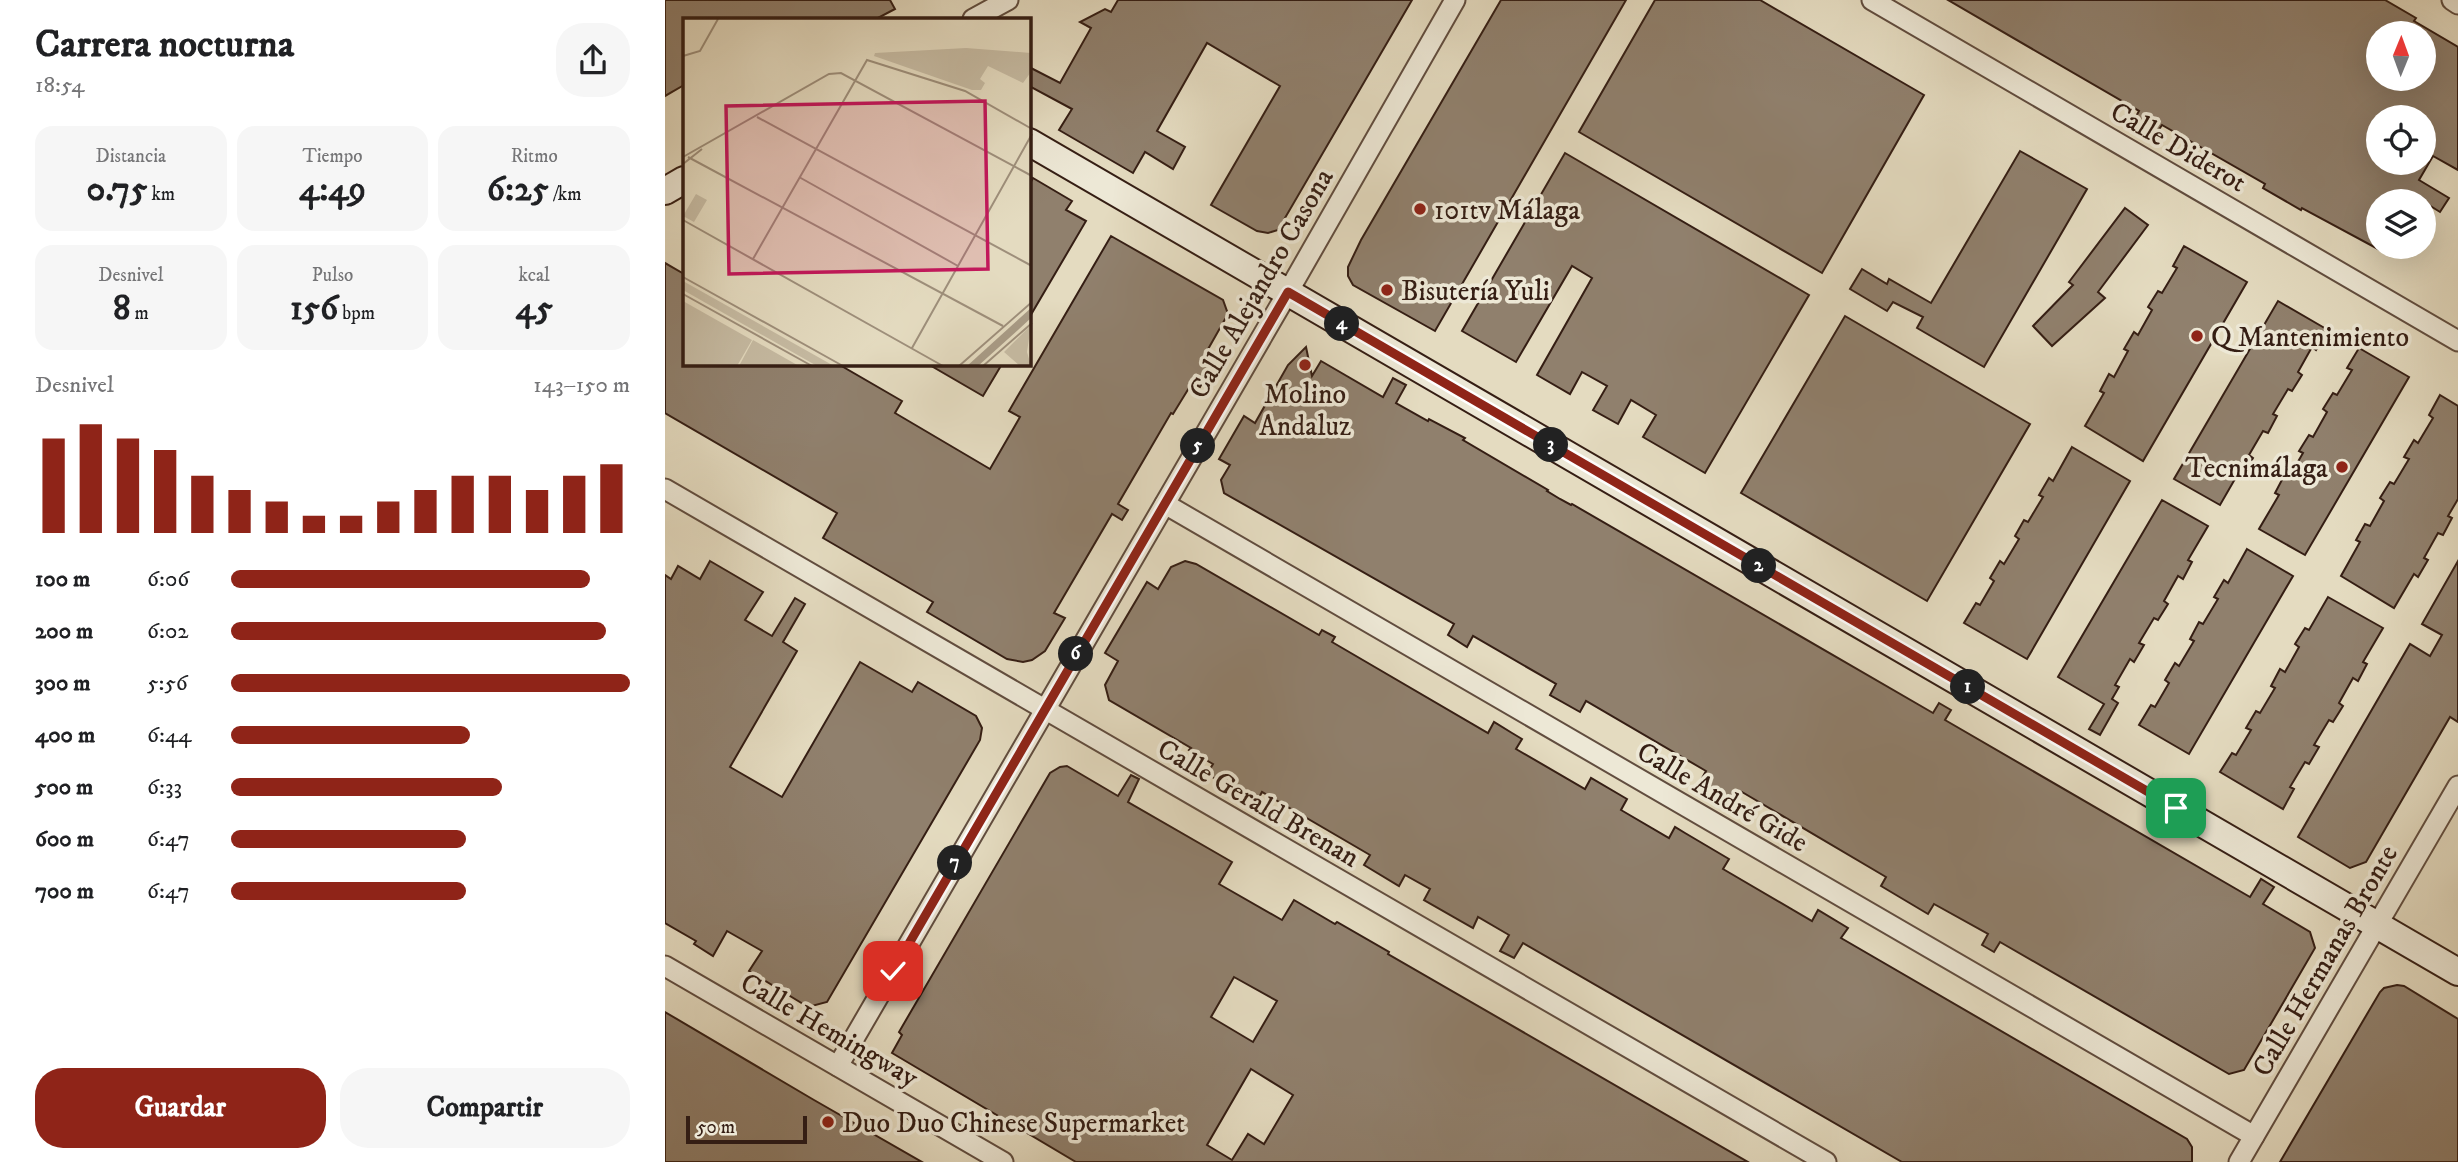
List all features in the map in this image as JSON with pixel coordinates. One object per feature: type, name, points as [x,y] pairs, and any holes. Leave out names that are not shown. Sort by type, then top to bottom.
[{"type":"street","points":[[978,17],[1009,0]]},
{"type":"street","name":"Calle Alejandro Casona","points":[[838,1066],[1455,0]]},
{"type":"street","name":"Calle Diderot","points":[[1872,0],[2458,341]]},
{"type":"street","points":[[2452,0],[2458,4]]},
{"type":"street","points":[[1031,143],[2458,972]]},
{"type":"street","points":[[665,191],[683,181]]},
{"type":"street","name":"Calle Gerald Brenan","points":[[665,489],[1826,1162]]},
{"type":"street","name":"Calle André Gide","points":[[1165,504],[2254,1136]]},
{"type":"street","name":"Calle Hermanas Bronte","points":[[2239,1162],[2458,786]]},
{"type":"street","name":"Calle Hemingway","points":[[665,966],[1003,1162]]},
{"type":"building","points":[[665,0],[890,0],[895,9],[878,18],[683,18],[683,86],[665,96]]},
{"type":"building","points":[[1118,0],[1412,0],[1278,230],[1268,233],[1257,231],[1211,205],[1280,86],[1207,43],[1157,131],[1185,147],[1173,169],[1145,152],[1133,173],[1059,130],[1072,109],[1031,87],[1031,68],[1060,83],[1091,28],[1080,22],[1105,9],[1111,12]]},
{"type":"building","points":[[1501,0],[1626,0],[1435,331],[1353,285],[1348,276],[1348,267],[1361,240]]},
{"type":"building","points":[[1655,0],[1760,0],[1924,95],[1822,273],[1579,132]]},
{"type":"building","points":[[1948,0],[2385,0],[2416,18],[2414,21],[2366,21],[2366,91],[2436,91],[2436,34],[2458,47],[2458,170],[2436,158],[2436,105],[2366,105],[2366,175],[2422,175],[2419,180],[2434,189],[2366,189],[2366,243],[2302,208],[2301,210],[2263,188],[2265,184],[2162,125],[2156,134],[2133,122],[2139,111]]},
{"type":"building","points":[[2020,151],[2087,189],[1984,367],[1917,328],[1923,317],[1893,302],[1887,311],[1850,289],[1862,269],[1887,284],[1889,279],[1931,303]]},
{"type":"building","points":[[1565,153],[1809,295],[1705,473],[1643,437],[1656,415],[1631,400],[1618,424],[1593,410],[1607,386],[1582,372],[1570,394],[1537,375],[1592,278],[1572,266],[1516,362],[1462,331]]},
{"type":"building","points":[[1033,178],[1072,201],[1066,210],[1086,221],[1031,315]]},
{"type":"building","points":[[2436,190],[2449,198],[2440,212],[2436,210]]},
{"type":"building","points":[[2125,208],[2148,225],[2098,292],[2105,298],[2052,346],[2033,326],[2073,285],[2069,282]]},
{"type":"building","points":[[1111,236],[1223,300],[1228,314],[1207,351],[1217,357],[1200,387],[1192,383],[1173,414],[1171,413],[1118,504],[1128,510],[1122,520],[1112,514],[1054,613],[1065,618],[1045,651],[1032,660],[1023,662],[1007,659],[927,612],[933,602],[823,538],[837,513],[665,413],[665,263],[683,273],[683,366],[841,366],[902,401],[895,413],[990,469],[1020,417],[1009,411]]},
{"type":"building","points":[[2184,246],[2247,282],[2143,461],[2085,426],[2104,393],[2100,391],[2109,374],[2114,377],[2128,351],[2124,349],[2134,332],[2138,335],[2152,310],[2148,307],[2158,291],[2162,293],[2177,268],[2173,266]]},
{"type":"building","points":[[2278,301],[2328,330],[2316,350],[2312,347],[2298,372],[2302,375],[2292,391],[2288,389],[2273,414],[2277,416],[2268,433],[2263,431],[2249,455],[2253,458],[2243,475],[2239,472],[2220,505],[2174,479]]},
{"type":"building","points":[[1845,316],[2030,424],[1927,601],[1741,493]]},
{"type":"building","points":[[1306,347],[1312,376],[1321,361],[1383,397],[1393,378],[1406,385],[1396,403],[1465,438],[1463,440],[1560,499],[1933,713],[1939,703],[1951,710],[1945,720],[2250,897],[2261,879],[2274,887],[2263,904],[2310,932],[2315,948],[2244,1070],[2229,1074],[2000,942],[1994,952],[1982,945],[1988,934],[1934,904],[1928,914],[1881,886],[1886,877],[1742,792],[1735,803],[1700,782],[1706,771],[1586,701],[1580,712],[1550,695],[1556,684],[1473,636],[1467,647],[1448,635],[1454,624],[1224,493],[1221,480],[1230,465],[1219,459],[1244,416],[1255,423],[1288,365]]},
{"type":"building","points":[[2359,348],[2409,377],[2305,555],[2259,529],[2279,495],[2275,493],[2284,476],[2288,479],[2303,453],[2299,451],[2309,435],[2313,437],[2327,412],[2323,409],[2333,393],[2337,395],[2352,370],[2347,368]]},
{"type":"building","points":[[931,366],[1001,366],[983,396]]},
{"type":"building","points":[[2440,395],[2458,406],[2458,499],[2448,516],[2452,518],[2443,535],[2438,533],[2424,558],[2428,560],[2418,577],[2414,574],[2394,608],[2341,576],[2360,542],[2356,540],[2365,524],[2370,526],[2384,501],[2380,498],[2390,482],[2394,484],[2409,459],[2404,457],[2414,440],[2418,443],[2433,418],[2429,415]]},
{"type":"building","points":[[2072,447],[2130,481],[2027,659],[1964,623],[1976,603],[1980,605],[1994,581],[1990,578],[2000,561],[2004,564],[2019,539],[2015,536],[2024,520],[2028,522],[2043,497],[2039,495],[2049,478],[2053,481]]},
{"type":"building","points":[[2162,500],[2208,526],[2188,560],[2192,562],[2183,579],[2178,576],[2164,601],[2168,604],[2158,620],[2154,618],[2139,643],[2144,645],[2134,662],[2130,659],[2115,685],[2119,687],[2112,699],[2118,703],[2100,735],[2089,729],[2104,704],[2058,677]]},
{"type":"building","points":[[2247,549],[2293,576],[2189,754],[2139,725],[2151,705],[2155,707],[2169,683],[2165,680],[2175,663],[2179,666],[2194,641],[2190,639],[2199,622],[2203,624],[2218,599],[2214,597],[2224,580],[2228,583]]},
{"type":"building","points":[[710,561],[763,592],[745,620],[772,636],[795,598],[805,604],[783,642],[797,651],[730,767],[782,797],[860,662],[912,692],[918,682],[976,716],[982,728],[980,740],[827,1002],[808,1007],[749,971],[762,951],[727,931],[713,956],[694,944],[696,941],[665,923],[665,575],[671,579],[678,566],[700,579]]},
{"type":"building","points":[[1185,561],[1196,564],[1319,635],[1322,630],[1335,637],[1332,642],[1488,733],[1494,722],[1522,739],[1516,749],[1585,789],[1591,778],[1627,799],[1621,810],[1669,838],[1675,827],[1729,859],[1723,869],[1812,921],[1818,910],[1848,928],[1841,938],[2187,1139],[2192,1147],[2192,1162],[1902,1162],[1523,943],[1514,958],[1500,951],[1509,935],[1478,917],[1473,928],[1424,900],[1430,889],[1405,875],[1399,886],[1364,865],[1370,855],[1262,792],[1256,803],[1207,774],[1213,764],[1189,750],[1191,748],[1109,700],[1105,685],[1118,661],[1105,653],[1147,582],[1158,589],[1171,567]]},
{"type":"building","points":[[2458,561],[2458,722],[2450,717],[2366,862],[2350,868],[2298,837],[2410,644],[2430,656],[2442,635],[2422,624]]},
{"type":"building","points":[[2328,597],[2383,628],[2363,662],[2367,664],[2358,681],[2353,678],[2339,703],[2343,706],[2333,722],[2329,720],[2314,745],[2319,747],[2309,764],[2305,762],[2290,787],[2294,789],[2283,809],[2220,772],[2232,753],[2236,755],[2251,730],[2246,728],[2256,711],[2260,713],[2275,688],[2271,686],[2280,669],[2285,672],[2299,647],[2295,644],[2305,628],[2309,630]]},
{"type":"building","points":[[1067,766],[1118,796],[1131,775],[1139,779],[1128,802],[1232,862],[1219,884],[1282,920],[1294,900],[1335,924],[1337,922],[1748,1162],[1076,1162],[892,1053],[902,1035],[899,1032],[1050,773]],"holes":[[[1234,977],[1277,1001],[1253,1042],[1211,1017]],[[1251,1069],[1293,1095],[1264,1144],[1248,1134],[1232,1160],[1207,1145]]]},
{"type":"building","points":[[2404,986],[2458,1019],[2458,1162],[2280,1162],[2380,992],[2384,988]]},
{"type":"building","points":[[665,1012],[814,1100],[922,1162],[665,1162]]},
{"type":"place","name":"101tv Málaga","points":[[1420,209]]},
{"type":"place","name":"Bisutería Yuli","points":[[1387,290]]},
{"type":"place","name":"Q Mantenimiento","points":[[2197,336]]},
{"type":"place","name":"Molino Andaluz","points":[[1305,365]]},
{"type":"place","name":"Tecnimálaga","points":[[2342,467]]},
{"type":"place","name":"Duo Duo Chinese Supermarket","points":[[828,1122]]},
{"type":"route","points":[[893,971],[1288,292],[2176,808]]}]
